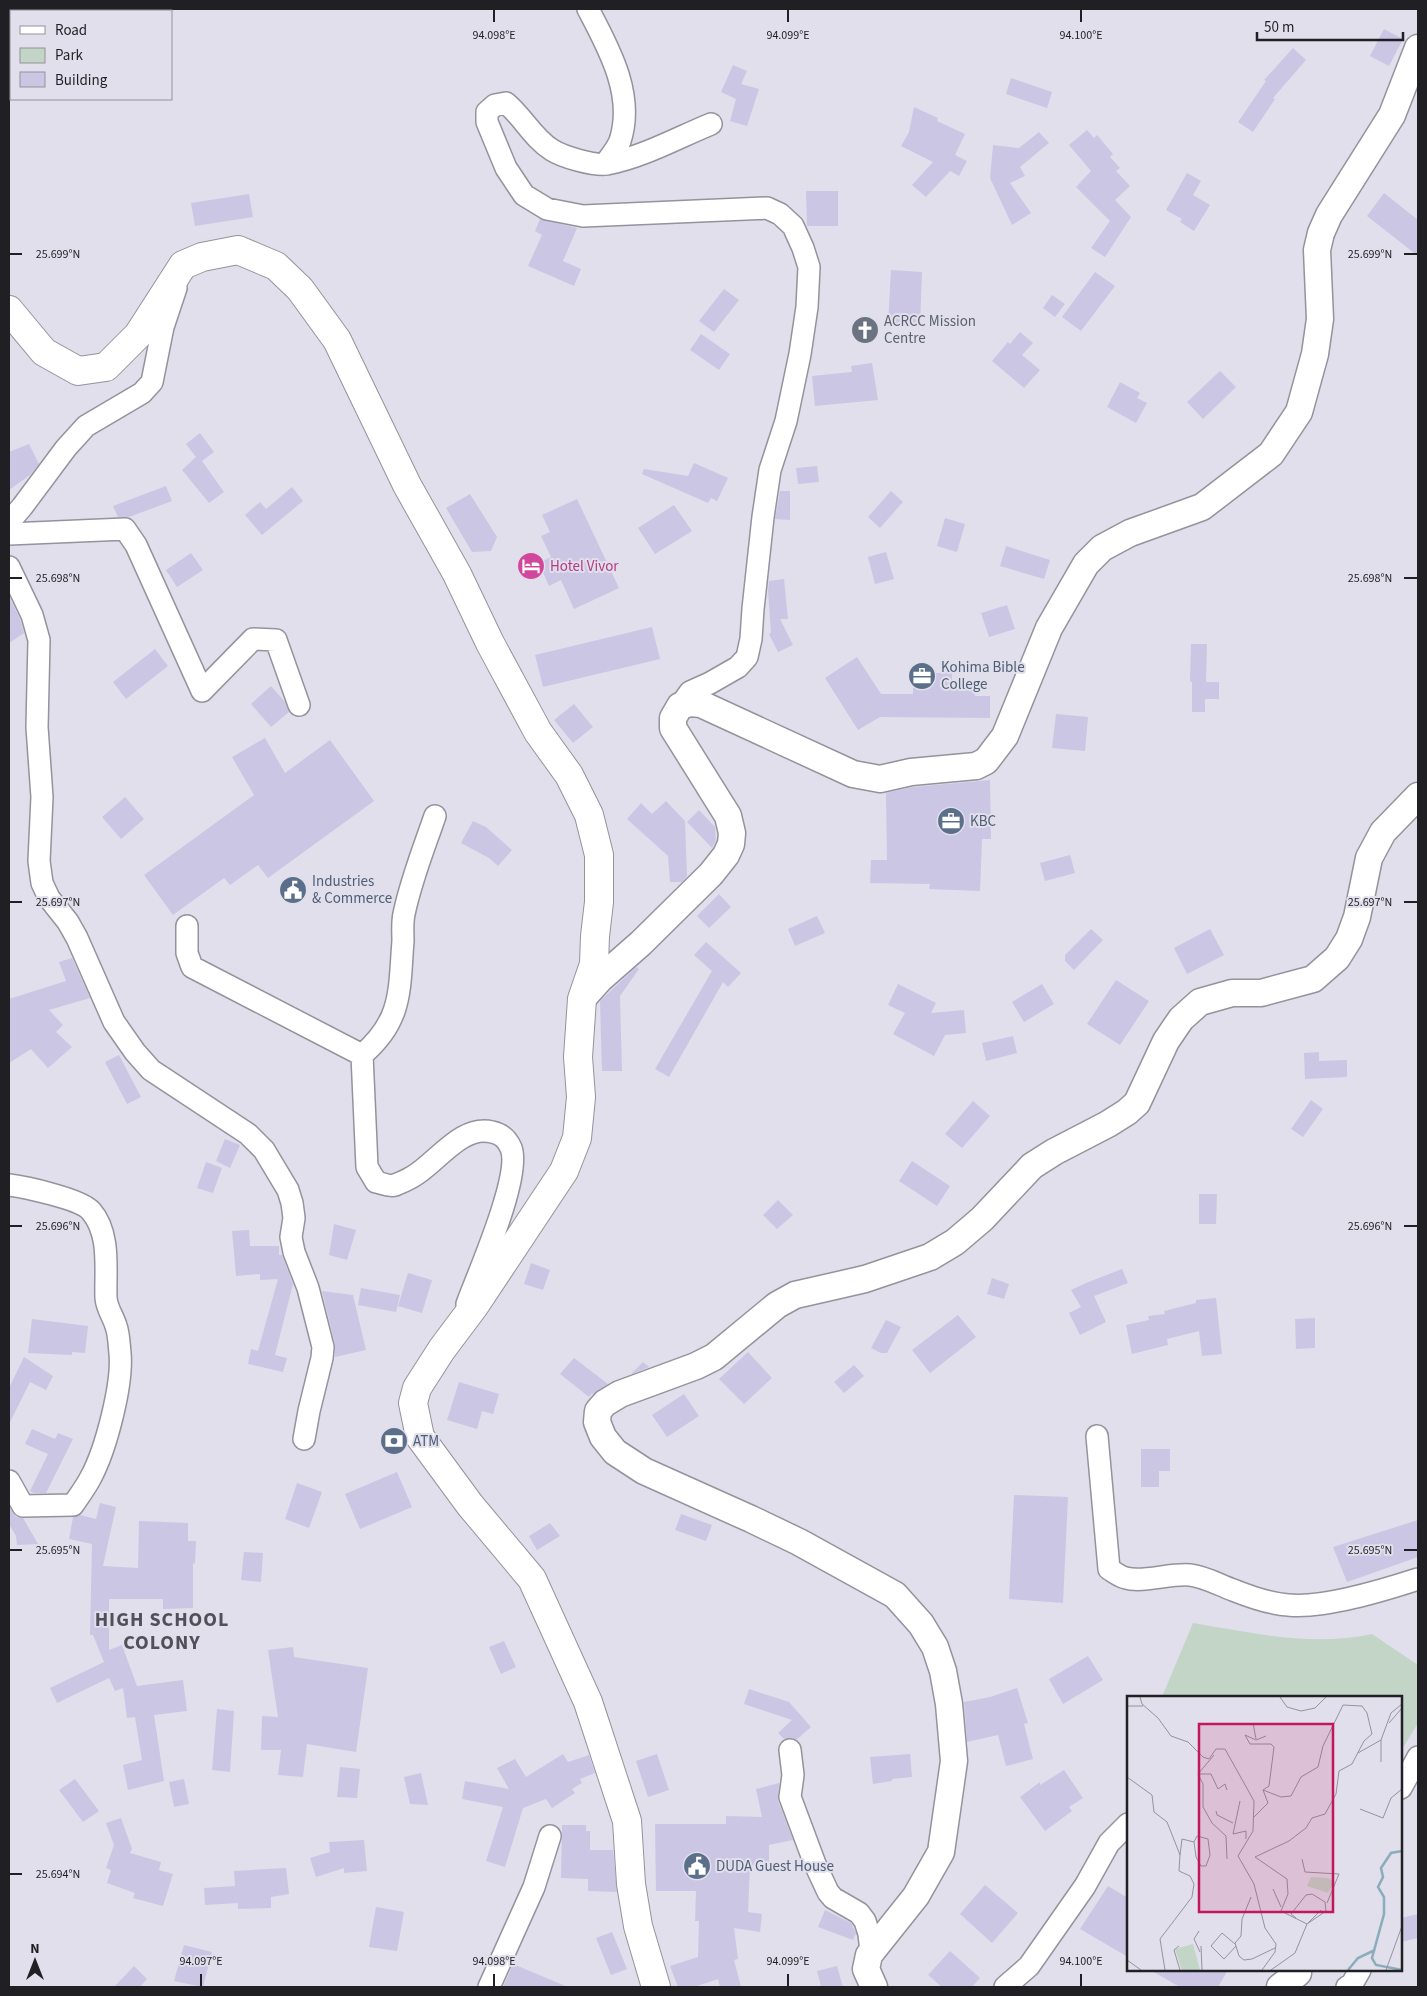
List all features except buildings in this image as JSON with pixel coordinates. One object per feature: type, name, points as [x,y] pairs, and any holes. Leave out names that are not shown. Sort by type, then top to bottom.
[{"type":"highway","points":[[9,310],[44,352],[78,371],[106,368],[138,335],[183,265],[202,257],[238,250],[276,266],[300,289],[337,340],[407,485],[457,574],[490,643],[538,732],[569,775],[589,815],[599,855],[599,902],[594,964],[582,999],[578,1057],[580,1096],[577,1138],[564,1171],[442,1349],[417,1388],[413,1403],[420,1438],[470,1505],[532,1579],[588,1702],[627,1822],[631,1884],[638,1926],[656,1987]]},
{"type":"street","points":[[588,9],[622,82],[625,117],[620,143],[605,164]]},
{"type":"street","points":[[680,706],[690,703],[701,704],[853,774],[871,778],[880,779],[911,772],[976,766],[986,760],[1005,736],[1049,628],[1086,564],[1102,548],[1130,533],[1202,507],[1271,454],[1287,433],[1299,412],[1315,354],[1320,319],[1318,250],[1321,233],[1329,215],[1392,115],[1418,48]]},
{"type":"street","points":[[582,999],[600,979],[641,943],[712,874],[732,844],[732,833],[728,816],[673,728],[673,718],[690,692],[724,675],[747,658],[751,639],[770,470],[786,421],[800,354],[808,307],[809,267],[793,226],[780,214],[767,208],[583,216],[547,209],[524,195],[506,168],[487,122],[487,112],[495,105],[506,103],[519,114],[533,134],[552,150],[576,159],[605,164],[642,153],[711,124]]},
{"type":"street","points":[[9,522],[22,508],[66,448],[86,426],[142,393],[152,382],[163,327],[183,265]]},
{"type":"street","points":[[9,534],[125,529],[136,545],[202,691],[253,639],[276,640],[299,705]]},
{"type":"street","points":[[9,567],[32,615],[39,640],[36,727],[42,797],[39,861],[42,883],[48,898],[68,922],[77,938],[114,1022],[135,1052],[151,1070],[248,1134],[264,1150],[288,1190],[294,1218],[291,1237],[294,1252],[308,1288],[323,1347],[304,1439]]},
{"type":"street","points":[[874,1987],[866,1968],[868,1955],[916,1896],[941,1852],[954,1761],[949,1704],[935,1647],[921,1624],[895,1595],[791,1538],[644,1471],[616,1452],[603,1437],[597,1422],[598,1411],[605,1403],[620,1394],[696,1366],[714,1357],[763,1316],[795,1295],[898,1269],[930,1257],[947,1247],[982,1219],[1032,1166],[1054,1152],[1108,1124],[1137,1103],[1166,1041],[1181,1019],[1200,1002],[1232,993],[1260,993],[1313,979],[1337,958],[1349,939],[1357,917],[1369,858],[1383,832],[1418,796]]},
{"type":"street","points":[[362,1055],[378,1041],[393,1017],[399,995],[403,917],[409,888],[435,816]]},
{"type":"street","points":[[187,926],[187,953],[192,967],[362,1055]]},
{"type":"street","points":[[362,1055],[367,1167],[376,1182],[393,1186],[413,1177],[464,1136],[485,1130],[501,1134],[509,1144],[514,1156],[510,1187],[459,1326]]},
{"type":"street","points":[[9,1185],[62,1197],[81,1203],[91,1210],[98,1223],[107,1251],[107,1308],[116,1326],[120,1354],[118,1392],[108,1433],[92,1477],[73,1506],[23,1506],[9,1481]]},
{"type":"street","points":[[1097,1436],[1109,1569],[1125,1578],[1136,1579],[1181,1574],[1194,1576],[1213,1581],[1233,1590],[1288,1605],[1320,1604],[1418,1579]]},
{"type":"street","points":[[790,1750],[793,1775],[790,1797],[815,1864],[828,1892],[833,1898],[859,1913],[865,1921],[870,1934],[872,1951]]},
{"type":"street","points":[[1402,1786],[1418,1757]]},
{"type":"street","points":[[1005,1987],[1029,1966],[1085,1886],[1109,1842],[1127,1825]]},
{"type":"street","points":[[489,1987],[534,1887],[550,1836]]},
{"type":"street","points":[[1347,1987],[1352,1984],[1359,1971]]},
{"type":"green space","points":[[1193,1623],[1305,1639],[1350,1638],[1372,1634],[1418,1665],[1418,1723],[1402,1749],[1402,1696],[1162,1696]]},
{"type":"place","name":"ACRCC Mission Centre","points":[[865,330]]},
{"type":"place","name":"Hotel Vivor","points":[[531,566]]},
{"type":"place","name":"Kohima Bible College","points":[[922,676]]},
{"type":"place","name":"KBC","points":[[951,821]]},
{"type":"place","name":"Industries & Commerce","points":[[293,890]]},
{"type":"place","name":"ATM","points":[[394,1441]]},
{"type":"place","name":"DUDA Guest House","points":[[697,1866]]},
{"type":"district","name":"HIGH SCHOOL COLONY","points":[[162,1630]]}]
